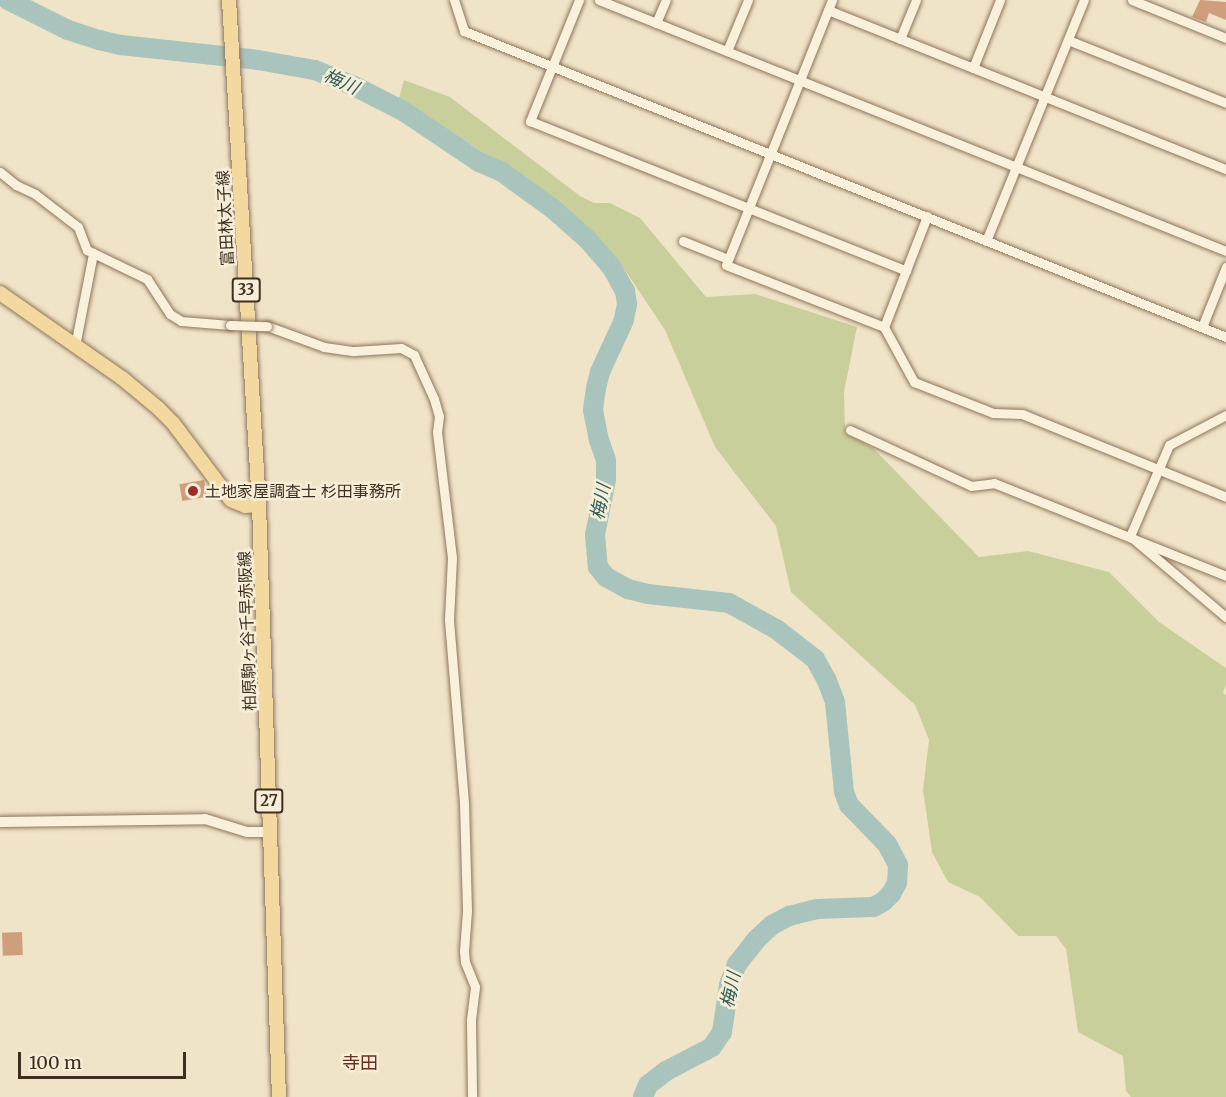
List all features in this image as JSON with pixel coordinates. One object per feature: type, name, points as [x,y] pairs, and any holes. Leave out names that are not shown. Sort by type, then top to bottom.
[{"type":"main road","name":"富田林太子線","points":[[229,4],[259,505]]},
{"type":"main road","points":[[0,293],[122,378],[158,408],[173,423],[231,500],[245,506],[259,505]]},
{"type":"main road","name":"柏原駒ヶ谷千早赤阪線","points":[[259,505],[279,1097]]},
{"type":"street","points":[[454,0],[464,31],[771,152],[1226,337]]},
{"type":"street","points":[[579,0],[530,121],[906,271]]},
{"type":"street","points":[[599,0],[1226,251]]},
{"type":"street","points":[[657,23],[666,0]]},
{"type":"street","points":[[727,51],[748,0]]},
{"type":"street","points":[[832,0],[726,265],[884,327],[914,382],[993,413],[1022,414],[1226,497]]},
{"type":"street","points":[[900,39],[916,0]]},
{"type":"street","points":[[973,68],[1000,0]]},
{"type":"street","points":[[986,241],[1084,0]]},
{"type":"street","points":[[1132,0],[1226,38]]},
{"type":"street","points":[[828,10],[1226,169]]},
{"type":"street","points":[[1068,40],[1226,103]]},
{"type":"street","points":[[0,172],[78,227],[87,250],[147,279],[170,314],[181,321],[267,326],[324,346],[354,351],[401,348],[414,355],[434,399],[438,416],[437,432],[452,558],[449,620],[464,803],[467,911],[464,951],[465,962],[475,987],[471,1021],[472,1097]]},
{"type":"street","points":[[884,327],[927,216]]},
{"type":"street","points":[[683,241],[728,259]]},
{"type":"street","points":[[75,346],[93,253]]},
{"type":"street","points":[[1202,327],[1226,267]]},
{"type":"street","points":[[1130,537],[1169,444],[1225,416]]},
{"type":"street","points":[[850,430],[971,486],[994,483],[1226,576]]},
{"type":"street","points":[[1130,537],[1226,617]]},
{"type":"street","points":[[0,822],[205,819],[247,832],[270,832]]},
{"type":"green space","points":[[404,80],[450,97],[580,196],[594,203],[610,203],[640,218],[706,297],[755,294],[857,327],[844,392],[845,433],[873,448],[979,557],[1028,551],[1109,572],[1159,622],[1226,668],[1226,684],[1223,693],[1226,695],[1226,1097],[1131,1097],[1126,1091],[1123,1056],[1078,1032],[1066,949],[1056,936],[1018,936],[980,897],[948,882],[932,852],[923,790],[929,740],[915,705],[791,592],[776,526],[715,447],[665,330],[617,258],[544,192],[399,98]]},
{"type":"building","points":[[1200,0],[1226,2],[1226,20],[1209,13],[1206,22],[1192,17]]},
{"type":"building","name":"土地家屋調査士 杉田事務所","points":[[204,480],[207,497],[182,501],[179,484]]},
{"type":"building","points":[[22,932],[23,955],[3,956],[2,933]]},
{"type":"waterway","name":"梅川","points":[[8,0],[68,30],[99,40],[121,45],[258,60],[315,70],[354,86],[403,111],[479,162],[502,172],[552,208],[588,240],[611,266],[625,291],[627,304],[624,320],[600,372],[593,410],[606,460],[606,480],[595,535],[598,567],[606,577],[628,589],[648,594],[729,603],[776,629],[815,659],[835,702],[844,792],[849,805],[887,844],[898,865],[897,883],[891,894],[883,902],[873,907],[817,909],[789,916],[772,925],[756,940],[737,964],[729,985],[722,1032],[712,1047],[666,1071],[648,1085],[643,1097]]},
{"type":"place","name":"土地家屋調査士 杉田事務所","points":[[193,491]]},
{"type":"district","name":"寺田","points":[[360,1063]]}]
